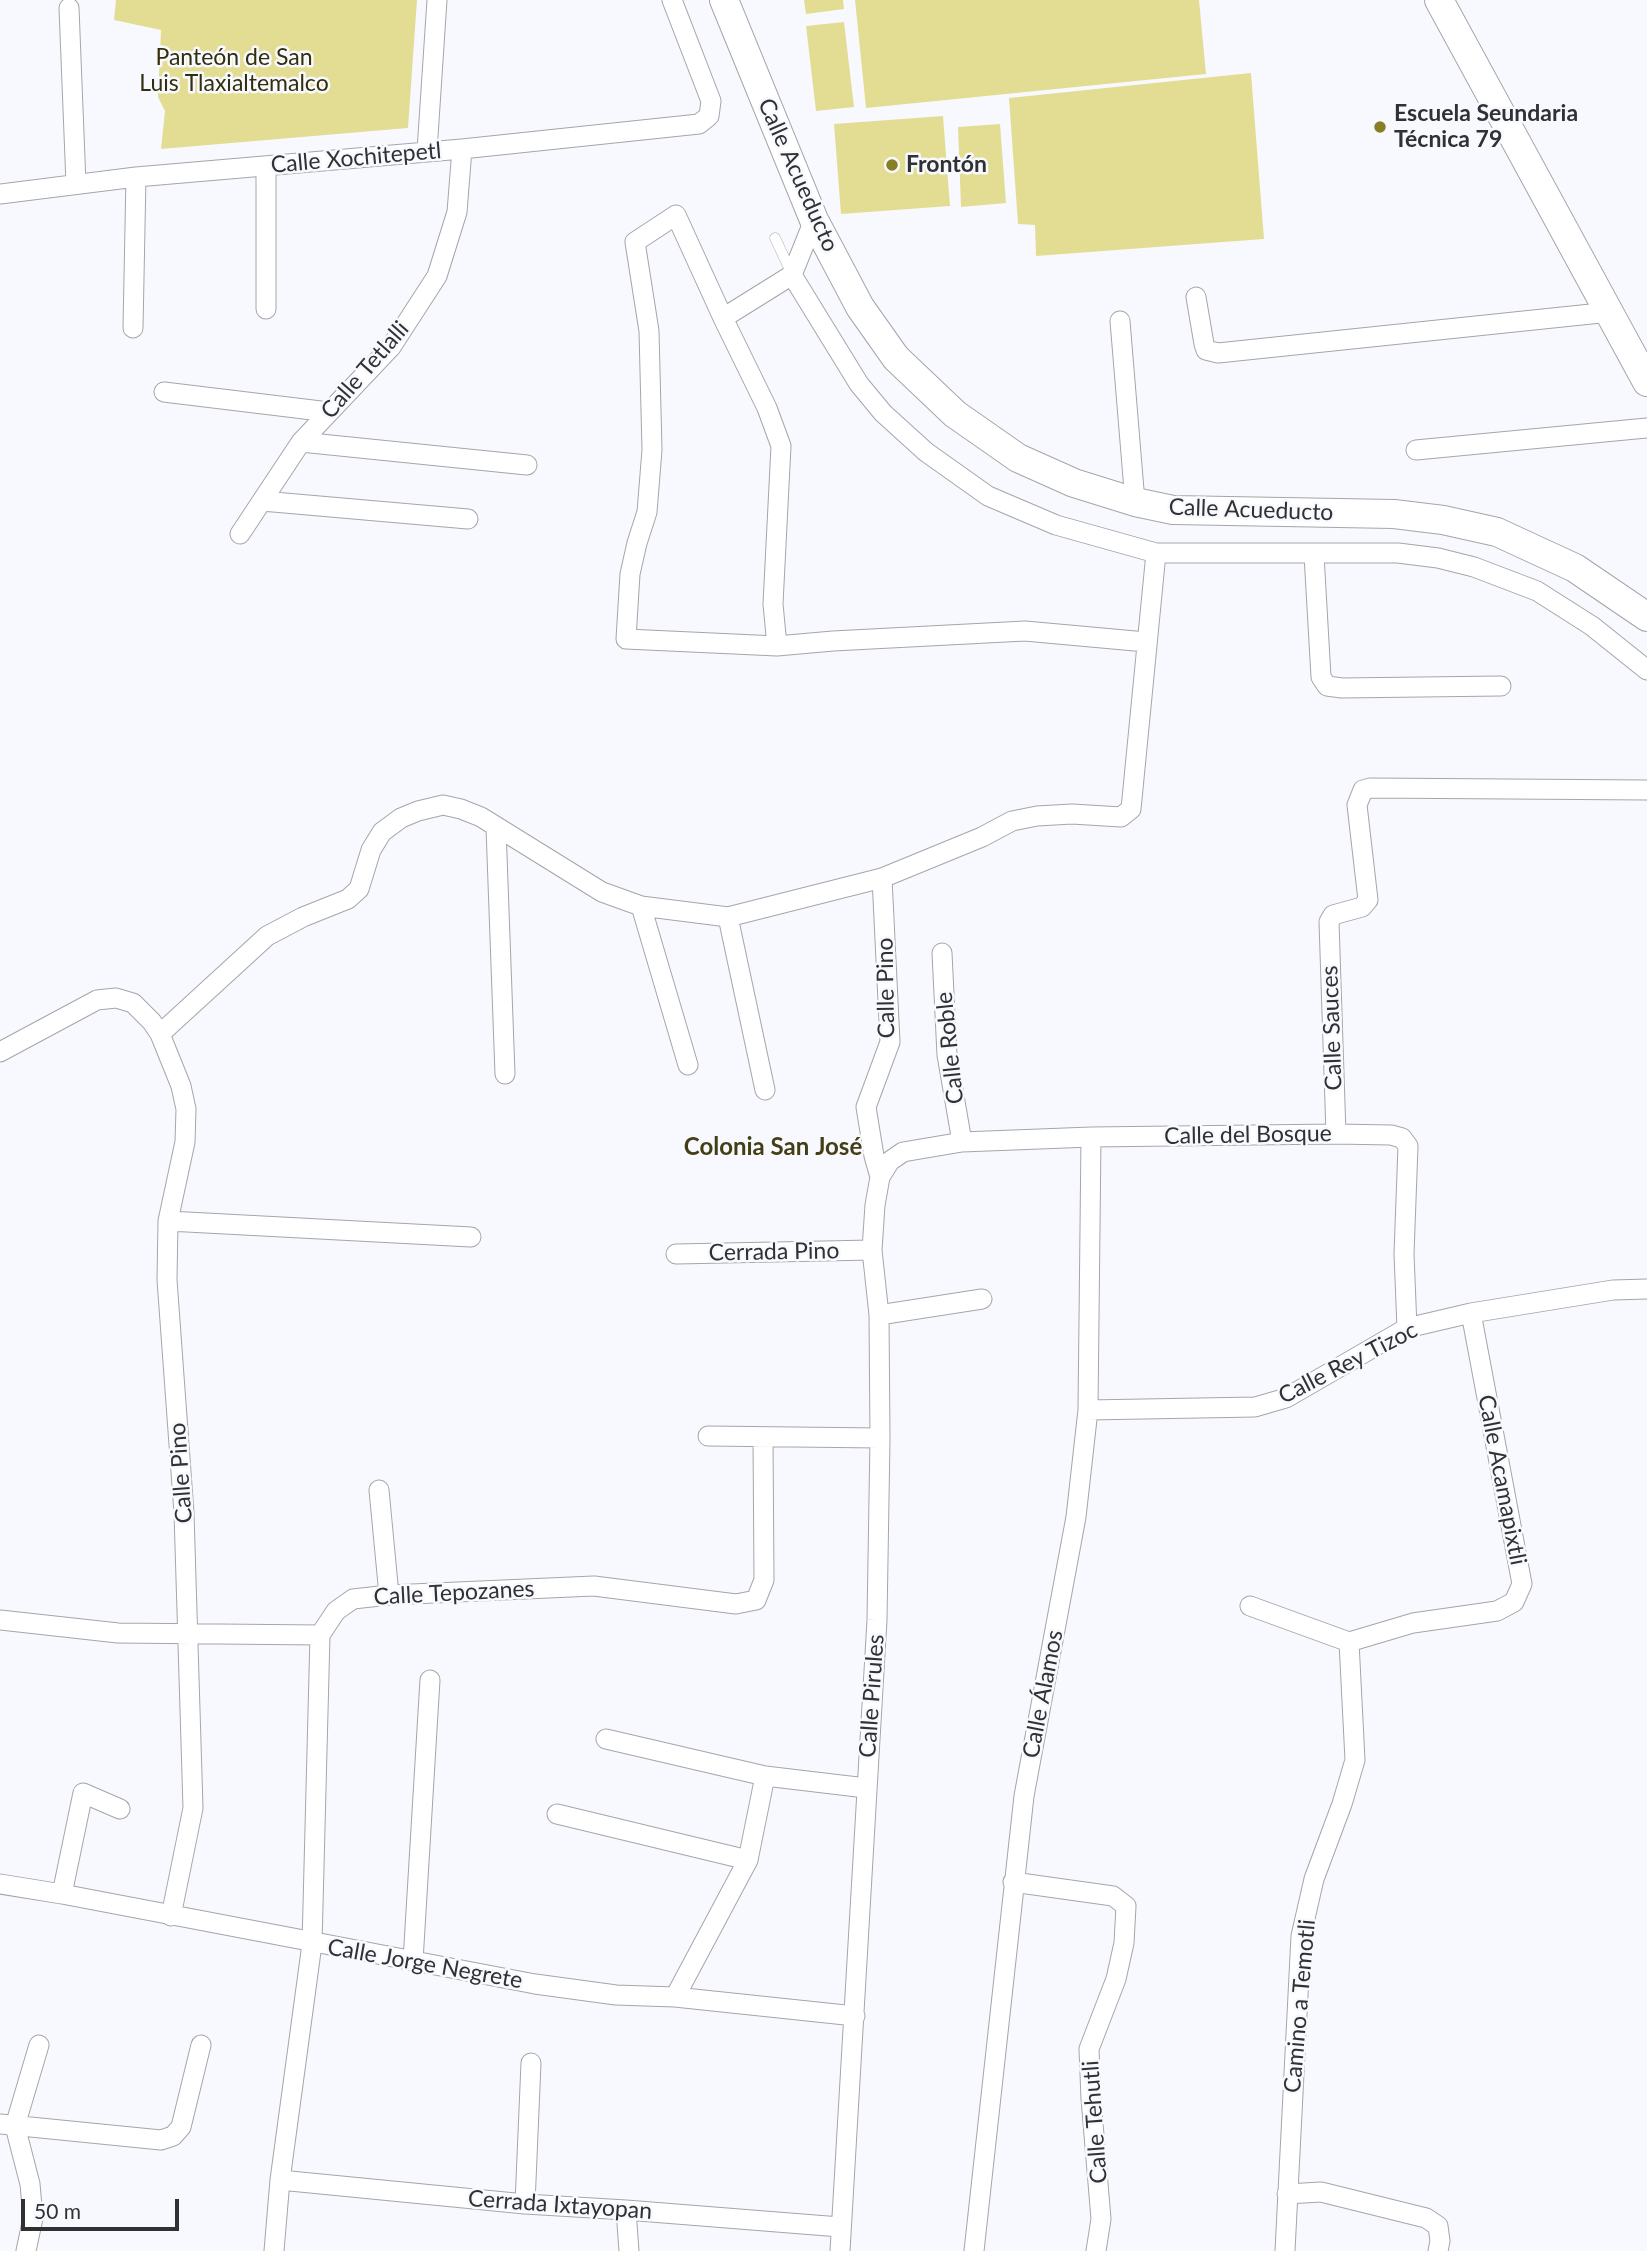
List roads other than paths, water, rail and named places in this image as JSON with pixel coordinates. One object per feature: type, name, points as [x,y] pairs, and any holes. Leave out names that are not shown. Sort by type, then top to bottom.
[{"type":"street","points":[[427,151],[437,0]]},
{"type":"street","name":"Calle Xochitepetl","points":[[0,194],[136,177],[462,149],[699,124],[709,116],[711,102],[671,0]]},
{"type":"street","name":"Calle Acueducto","points":[[724,0],[814,219],[860,307],[896,358],[954,414],[1018,458],[1074,483],[1135,502],[1173,510],[1394,514],[1443,520],[1497,532],[1575,568],[1647,617]]},
{"type":"street","points":[[1439,0],[1647,382]]},
{"type":"street","points":[[69,8],[76,184]]},
{"type":"street","name":"Calle Tetlalli","points":[[240,534],[301,442],[391,347],[437,276],[457,212],[462,149]]},
{"type":"street","points":[[266,166],[267,309]]},
{"type":"street","points":[[133,328],[136,177]]},
{"type":"street","points":[[777,646],[774,604],[781,446],[767,408],[676,215],[635,242],[649,331],[652,450],[647,512],[630,574],[626,639],[777,646],[1025,631],[1146,642]]},
{"type":"street","points":[[723,318],[792,275],[814,219]]},
{"type":"street","name":"Calle Acueducto","points":[[792,275],[859,384],[883,413],[926,452],[988,496],[1056,526],[1156,553],[1398,553],[1438,558],[1474,567],[1537,591],[1592,626],[1647,670]]},
{"type":"street","points":[[1196,297],[1206,350],[1218,353],[1610,312]]},
{"type":"street","points":[[1120,321],[1135,502]]},
{"type":"street","points":[[164,392],[329,412]]},
{"type":"street","points":[[1416,450],[1647,428]]},
{"type":"street","points":[[301,442],[527,465]]},
{"type":"street","points":[[262,501],[468,519]]},
{"type":"street","points":[[160,1034],[267,936],[303,917],[348,899],[359,889],[371,850],[382,832],[401,818],[418,811],[443,806],[461,809],[481,817],[602,892],[641,906],[728,917],[882,878],[982,837],[1012,821],[1072,814],[1121,817],[1131,809],[1156,553]]},
{"type":"street","points":[[1314,555],[1321,677],[1327,686],[1501,686]]},
{"type":"street","name":"Calle Sauces","points":[[1336,1134],[1329,922],[1334,915],[1362,907],[1368,900],[1357,804],[1363,790],[1647,790]]},
{"type":"street","points":[[496,828],[505,1074]]},
{"type":"street","name":"Calle Pino","points":[[880,1177],[866,1107],[890,1042],[882,878]]},
{"type":"street","points":[[641,906],[688,1065]]},
{"type":"street","points":[[728,917],[765,1090]]},
{"type":"street","name":"Calle Roble","points":[[942,953],[947,1055],[962,1142]]},
{"type":"street","name":"Calle Pino","points":[[0,1052],[97,1000],[116,999],[133,1003],[152,1021],[160,1034],[181,1086],[186,1109],[185,1142],[168,1221],[167,1280],[184,1513],[193,1808],[171,1916]]},
{"type":"street","name":"Calle del Bosque","points":[[880,1177],[890,1161],[903,1152],[962,1142],[1091,1137],[1336,1134],[1391,1135],[1402,1138],[1408,1146],[1404,1254],[1407,1328]]},
{"type":"street","name":"Calle Álamos","points":[[974,2251],[1024,1796],[1076,1517],[1088,1410],[1091,1137]]},
{"type":"street","name":"Calle Pirules","points":[[840,2251],[877,1620],[879,1315],[872,1250],[880,1177]]},
{"type":"street","points":[[168,1221],[471,1237]]},
{"type":"street","name":"Cerrada Pino","points":[[676,1254],[872,1250]]},
{"type":"street","name":"Calle Rey Tizoc","points":[[1088,1410],[1255,1407],[1286,1398],[1407,1328],[1471,1313],[1613,1290],[1647,1289]]},
{"type":"street","points":[[879,1315],[982,1300]]},
{"type":"street","name":"Calle Acamapixtli","points":[[1349,1642],[1413,1623],[1497,1611],[1514,1602],[1522,1584],[1471,1313]]},
{"type":"street","points":[[708,1436],[880,1438]]},
{"type":"street","name":"Calle Tepozanes","points":[[320,1636],[336,1611],[353,1599],[389,1595],[594,1586],[736,1604],[756,1600],[764,1580],[763,1438]]},
{"type":"street","points":[[379,1490],[389,1595]]},
{"type":"street","points":[[1250,1606],[1349,1642]]},
{"type":"street","points":[[0,1620],[118,1633],[320,1636],[312,1944],[280,2180],[274,2251]]},
{"type":"street","name":"Camino a Temotli","points":[[1285,2251],[1301,1936],[1314,1879],[1355,1760],[1349,1642]]},
{"type":"street","points":[[414,1961],[430,1680]]},
{"type":"street","points":[[606,1738],[765,1776],[866,1788]]},
{"type":"street","points":[[675,1997],[748,1860],[765,1776]]},
{"type":"street","points":[[62,1894],[83,1793],[120,1809]]},
{"type":"street","points":[[557,1814],[748,1860]]},
{"type":"street","name":"Calle Tehutli","points":[[1013,1882],[1113,1896],[1126,1906],[1124,1943],[1116,1979],[1089,2049],[1101,2219],[1096,2251]]},
{"type":"street","name":"Calle Jorge Negrete","points":[[0,1884],[535,1984],[616,1995],[675,1997],[855,2016]]},
{"type":"street","points":[[26,2251],[33,2218],[30,2184],[8,2125],[39,2045]]},
{"type":"street","points":[[8,2125],[161,2140],[173,2136],[181,2127],[201,2045]]},
{"type":"street","points":[[525,2204],[531,2063]]},
{"type":"street","name":"Cerrada Ixtayopan","points":[[280,2180],[525,2204],[841,2227]]},
{"type":"street","points":[[1287,2194],[1321,2192],[1426,2218],[1438,2226],[1438,2251]]},
{"type":"street","points":[[626,2210],[629,2251]]},
{"type":"lane","name":"Calle Acueducto","points":[[775,238],[792,275]]},
{"type":"place","name":"Escuela Seundaria Técnica 79","points":[[1380,127]]},
{"type":"place","name":"Frontón","points":[[892,165]]},
{"type":"district","name":"Colonia San José","points":[[773,1147]]},
{"type":"park label","name":"Panteón de San Luis Tlaxialtemalco","points":[[234,71]]}]
